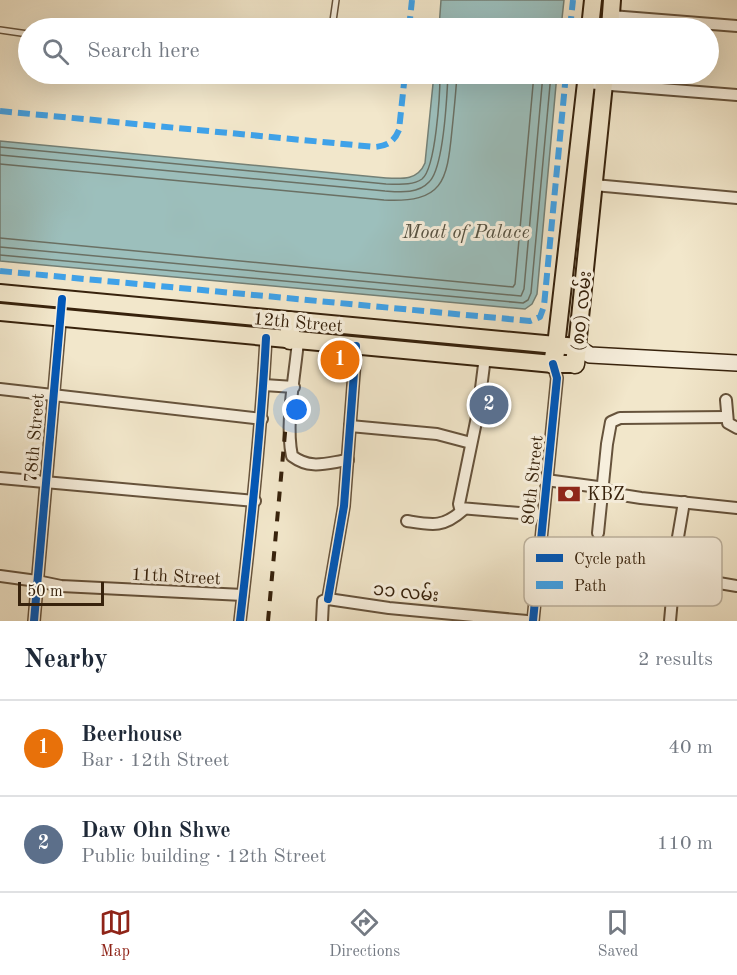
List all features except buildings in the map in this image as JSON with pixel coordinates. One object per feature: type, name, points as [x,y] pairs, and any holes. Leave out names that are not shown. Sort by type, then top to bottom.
[{"type":"highway","points":[[290,321],[294,341]]},
{"type":"highway","name":"(၈၀) လမ်း","points":[[555,371],[556,346]]},
{"type":"main road","points":[[591,18],[593,0]]},
{"type":"main road","name":"(၈၀) လမ်း","points":[[556,346],[585,84]]},
{"type":"main road","name":"(၈၀) လမ်း","points":[[581,355],[604,84]]},
{"type":"main road","name":"12th Street","points":[[0,293],[556,346],[581,355],[737,363]]},
{"type":"main road","name":"12th Street","points":[[0,312],[485,357],[555,371],[581,355]]},
{"type":"street","points":[[611,15],[645,18]]},
{"type":"street","points":[[719,24],[737,26]]},
{"type":"street","points":[[646,84],[737,95]]},
{"type":"street","points":[[594,185],[737,198]]},
{"type":"street","name":"78th Street","points":[[34,621],[62,299]]},
{"type":"street","points":[[240,621],[255,501],[266,338]]},
{"type":"street","points":[[294,341],[294,387],[290,439],[292,456],[301,463],[311,466],[348,459]]},
{"type":"street","points":[[322,621],[344,506],[356,346]]},
{"type":"street","points":[[462,510],[459,504],[478,412],[485,357]]},
{"type":"street","name":"80th Street","points":[[541,537],[555,371]]},
{"type":"street","points":[[264,385],[294,387]]},
{"type":"street","points":[[0,388],[262,419]]},
{"type":"street","points":[[726,400],[728,423],[737,428]]},
{"type":"street","points":[[598,533],[606,444],[611,422],[615,419],[727,417]]},
{"type":"street","points":[[350,426],[437,434],[471,443]]},
{"type":"street","points":[[0,478],[255,501]]},
{"type":"street","points":[[546,480],[603,489],[622,495],[737,507]]},
{"type":"street","points":[[679,537],[684,502]]},
{"type":"street","points":[[407,521],[423,525],[440,524],[452,520],[462,510],[543,515]]},
{"type":"street","name":"11th Street","points":[[0,576],[37,580],[61,586],[243,596]]},
{"type":"street","points":[[722,583],[737,586]]},
{"type":"street","name":"၁၁ လမ်း","points":[[325,602],[527,621]]},
{"type":"street","name":"80th Street","points":[[533,621],[534,606]]},
{"type":"street","points":[[670,621],[671,606]]},
{"type":"lane","points":[[333,18],[336,0]]},
{"type":"lane","points":[[0,30],[18,33]]},
{"type":"water","points":[[441,0],[564,0],[562,18],[440,18]]},
{"type":"water","name":"Moat of Palace","points":[[433,84],[556,84],[537,294],[532,304],[525,309],[0,261],[0,141],[386,178],[409,177],[418,173],[425,163]]},
{"type":"railway","points":[[268,621],[286,422]]},
{"type":"marked path","points":[[410,18],[412,0]]},
{"type":"marked path","points":[[571,18],[573,0]]},
{"type":"marked path","points":[[0,111],[375,147],[390,143],[399,130],[404,84]]},
{"type":"marked path","points":[[0,271],[530,321],[540,317],[544,306],[565,84]]},
{"type":"cycle path","points":[[34,621],[62,299]]},
{"type":"cycle path","points":[[240,621],[255,480],[266,338]]},
{"type":"cycle path","points":[[328,599],[344,506],[356,346]]},
{"type":"cycle path","points":[[541,537],[557,378],[553,364]]},
{"type":"cycle path","points":[[533,621],[534,606]]},
{"type":"place","name":"Beerhouse","points":[[340,360]]},
{"type":"place","name":"Daw Ohn Shwe","points":[[489,405]]},
{"type":"place","name":"KBZ","points":[[569,494]]}]
